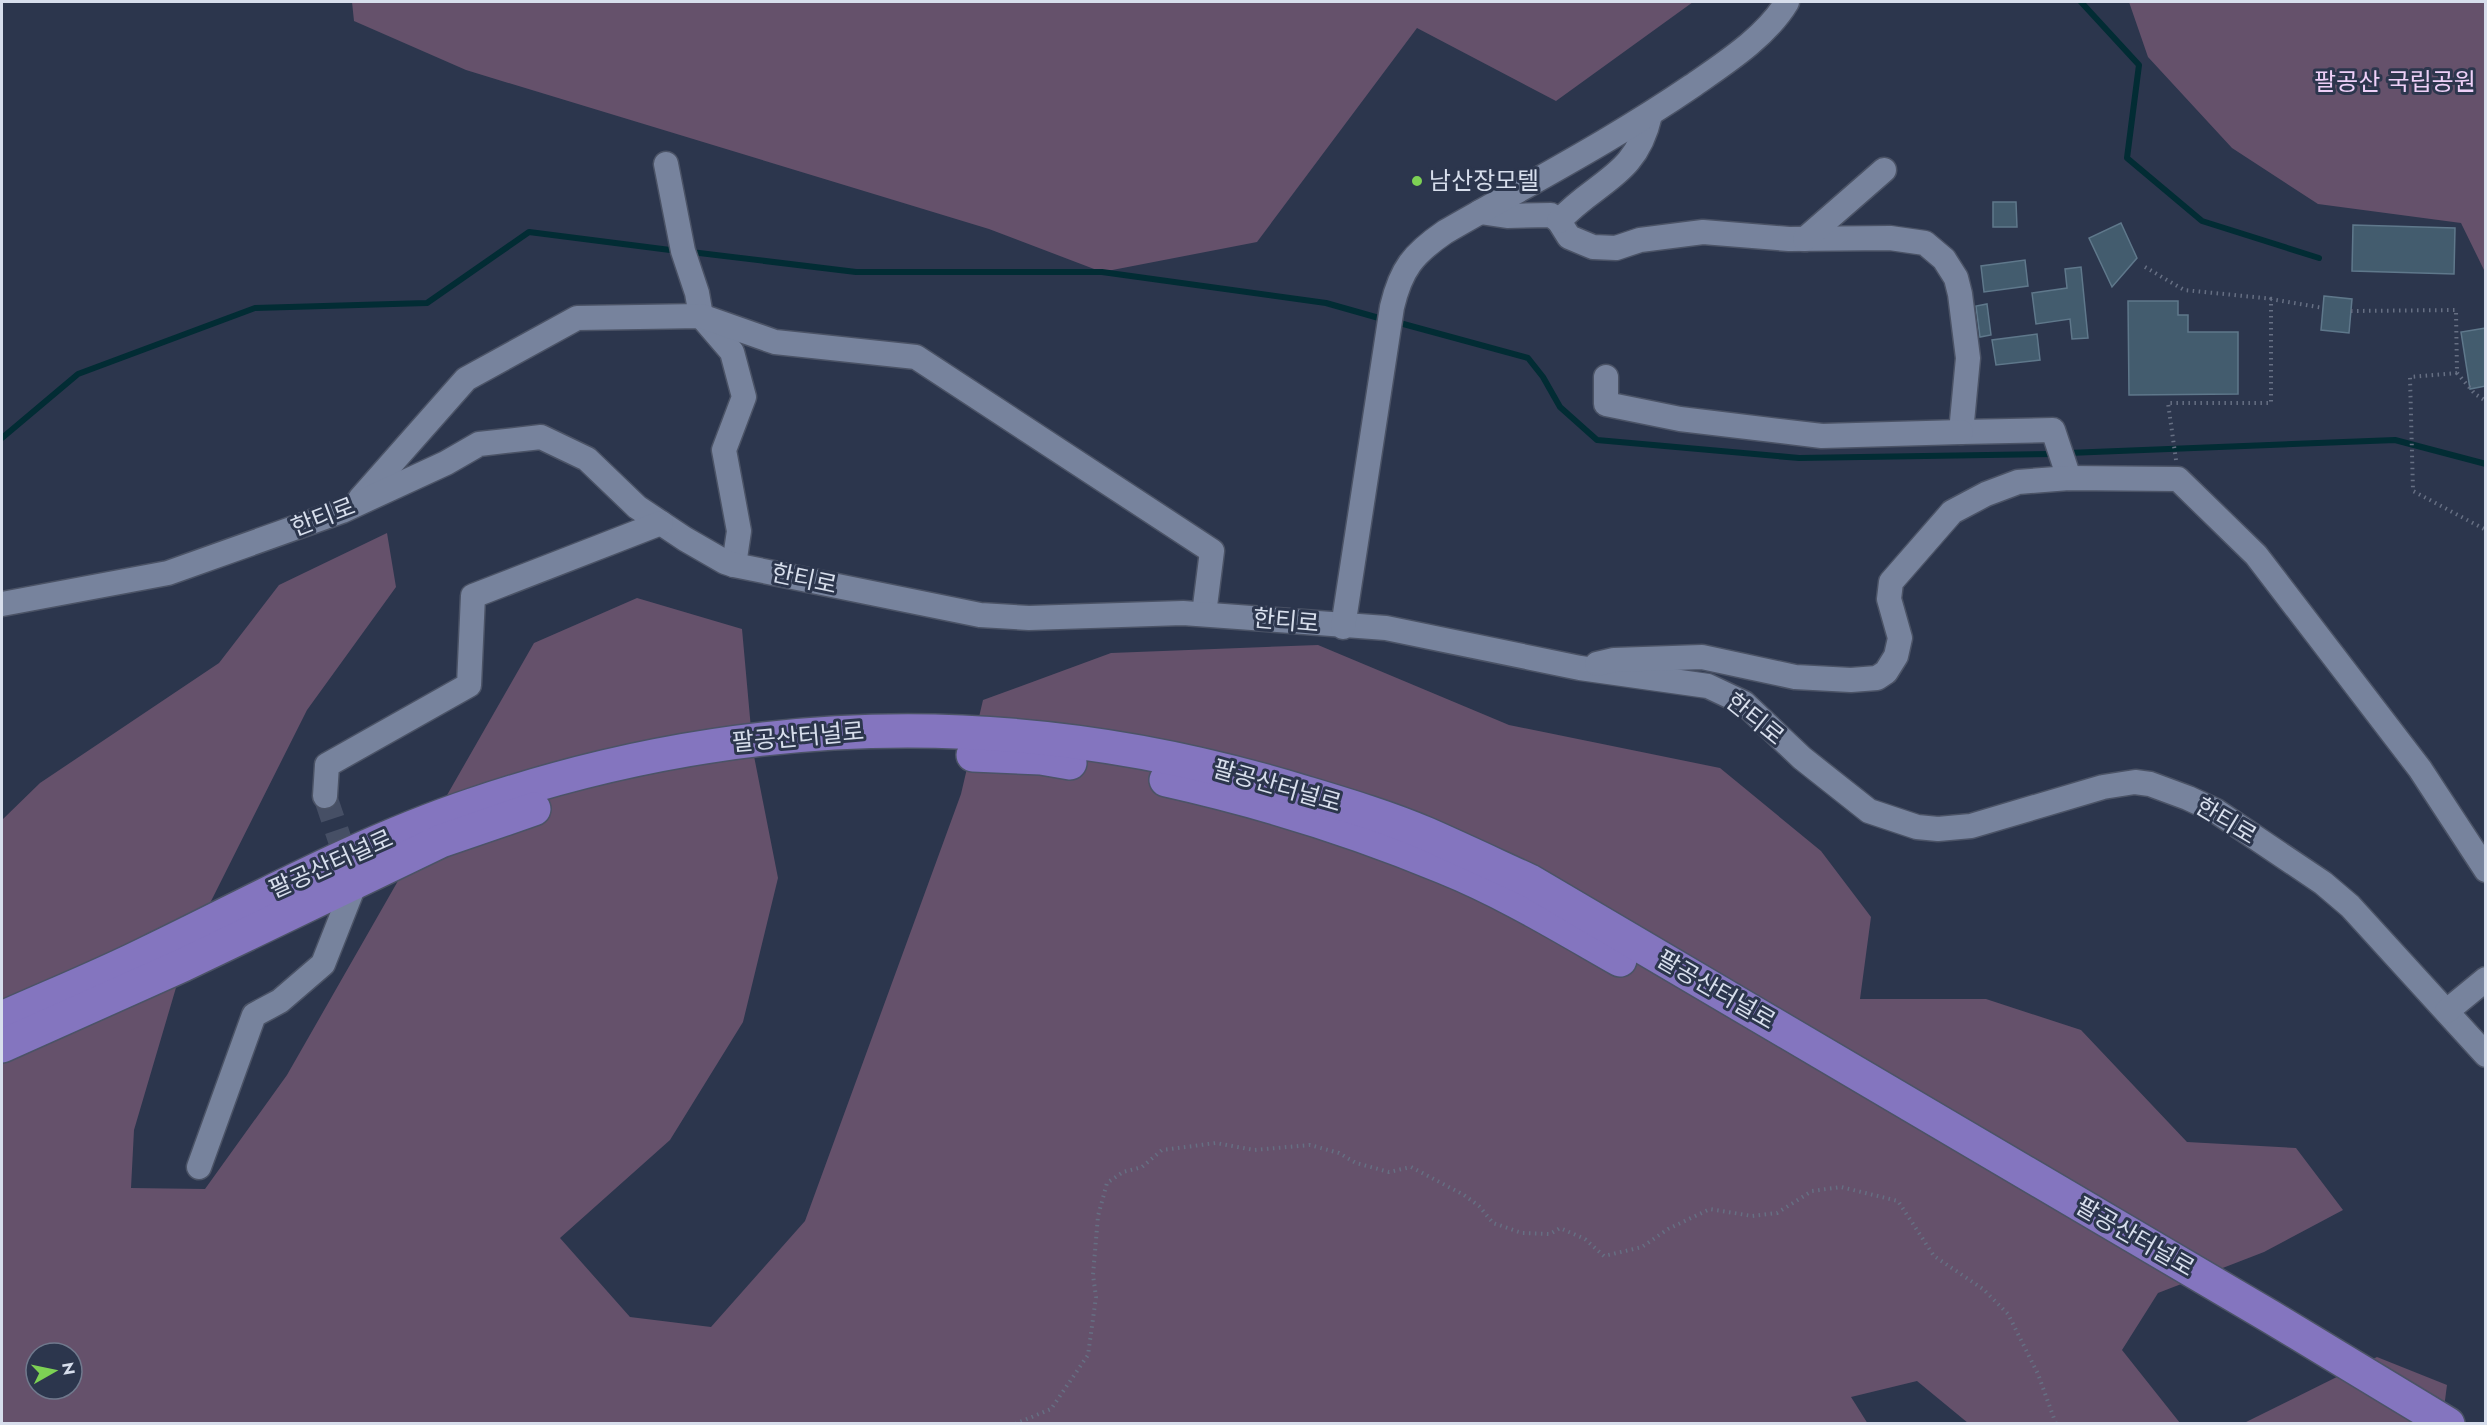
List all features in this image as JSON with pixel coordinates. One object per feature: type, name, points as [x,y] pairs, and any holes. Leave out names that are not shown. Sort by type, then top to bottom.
[{"type":"highway","name":"팔공산터널로","points":[[2,1018],[148,953],[249,900],[375,843],[471,805],[587,771],[719,744],[832,732],[935,731],[1026,734],[1123,748],[1242,773],[1352,807],[1425,833],[1530,881],[2271,1317],[2448,1424]]},
{"type":"highway","name":"팔공산터널로","points":[[2,1046],[183,965],[441,841],[516,814],[592,793],[679,772],[742,761],[847,753],[934,753],[1041,758],[1099,767],[1239,797],[1352,833],[1444,867],[1534,911],[2028,1194],[2404,1424]]},
{"type":"street","points":[[1343,627],[1395,295],[1404,270],[1411,260],[1445,232],[1650,116],[1734,56],[1766,27],[1787,2]]},
{"type":"street","points":[[1559,221],[1628,164],[1644,140],[1650,116]]},
{"type":"street","points":[[666,164],[683,251],[697,293],[701,316],[732,352],[744,397],[724,450],[739,531],[735,565]]},
{"type":"street","points":[[1805,238],[1884,170]]},
{"type":"street","points":[[1480,212],[1507,216],[1551,215],[1559,221],[1569,237],[1593,247],[1616,248],[1649,238],[1703,232],[1805,238],[1916,240],[1924,243],[1944,260],[1956,278],[1968,358],[1961,432]]},
{"type":"street","points":[[354,505],[466,379],[496,362],[577,318],[701,316],[775,342],[916,357],[1212,552],[1204,614]]},
{"type":"street","points":[[1606,377],[1606,404],[1680,419],[1822,436],[2053,430],[2069,478]]},
{"type":"street","name":"한티로","points":[[2,604],[168,573],[354,505],[479,444],[541,437],[587,459],[637,507],[725,562],[735,565],[980,615],[1029,618],[1204,614],[1343,627],[1386,628],[1425,634],[1580,668],[1708,686],[1744,703],[1802,758],[1869,811],[1917,827],[1938,829],[1971,826],[2121,783],[2150,784],[2188,798],[2216,812],[2323,883],[2350,906],[2486,1055]]},
{"type":"street","points":[[1580,668],[1614,660],[1702,657],[1795,677],[1822,680],[1877,678],[1886,672],[1896,656],[1900,638],[1889,599],[1891,582],[1952,512],[1986,494],[2018,482],[2069,478],[2178,479],[2262,563],[2420,770],[2486,870]]},
{"type":"street","points":[[325,796],[327,765],[469,685],[473,596],[661,523]]},
{"type":"street","points":[[199,1167],[254,1015],[280,1001],[323,964],[354,884]]},
{"type":"street","points":[[2447,1011],[2486,979]]},
{"type":"path","points":[[2145,267],[2184,290],[2281,300]]},
{"type":"path","points":[[2178,479],[2168,403],[2271,403],[2271,298],[2323,308]]},
{"type":"path","points":[[2351,311],[2456,310],[2457,373],[2475,394],[2486,401]]},
{"type":"path","points":[[2457,373],[2410,377],[2413,491],[2486,530]]},
{"type":"path","points":[[1015,1424],[1051,1408],[1088,1355],[1096,1297],[1093,1275],[1098,1216],[1107,1183],[1123,1172],[1142,1167],[1162,1150],[1216,1143],[1254,1150],[1310,1145],[1339,1153],[1356,1163],[1389,1172],[1411,1167],[1464,1195],[1479,1206],[1493,1223],[1522,1233],[1550,1234],[1560,1228],[1585,1239],[1604,1256],[1642,1247],[1678,1223],[1710,1209],[1752,1216],[1777,1213],[1812,1191],[1841,1187],[1898,1201],[1934,1256],[1983,1288],[2008,1314],[2038,1374],[2056,1424]]},
{"type":"green space","points":[[352,2],[1693,2],[1556,101],[1417,28],[1257,242],[1102,272],[989,229],[466,70],[354,21]]},
{"type":"green space","name":"팔공산 국립공원","points":[[2129,2],[2485,2],[2485,272],[2461,223],[2318,204],[2232,148],[2148,57]]},
{"type":"green space","points":[[387,533],[396,587],[307,710],[188,947],[134,1130],[131,1188],[205,1189],[287,1075],[534,643],[637,598],[742,629],[753,751],[778,878],[743,1022],[670,1140],[560,1238],[630,1317],[711,1327],[805,1221],[961,794],[983,700],[1111,653],[1318,645],[1509,725],[1720,768],[1821,851],[1871,917],[1860,999],[1986,999],[2081,1030],[2187,1142],[2296,1148],[2343,1210],[2264,1252],[2158,1293],[2122,1350],[2180,1423],[1968,1423],[1917,1381],[1851,1397],[1868,1424],[2,1424],[2,820],[40,783],[219,663],[279,585]]},
{"type":"green space","points":[[2377,1357],[2447,1385],[2442,1423],[2242,1424]]},
{"type":"building","points":[[1993,202],[2016,202],[2017,227],[1993,227]]},
{"type":"building","points":[[2121,223],[2137,258],[2112,287],[2089,238]]},
{"type":"building","points":[[2353,225],[2455,228],[2454,274],[2352,271]]},
{"type":"building","points":[[2025,260],[2028,286],[1984,292],[1981,266]]},
{"type":"building","points":[[2081,267],[2088,338],[2072,339],[2070,319],[2036,324],[2032,293],[2067,288],[2065,269]]},
{"type":"building","points":[[2324,296],[2352,299],[2349,333],[2321,330]]},
{"type":"building","points":[[2128,301],[2178,301],[2178,315],[2188,315],[2188,332],[2238,332],[2238,394],[2129,395]]},
{"type":"building","points":[[1987,304],[1991,335],[1980,337],[1976,306]]},
{"type":"building","points":[[2486,328],[2486,386],[2470,389],[2461,332]]},
{"type":"building","points":[[2037,334],[2040,360],[1996,365],[1992,340]]},
{"type":"waterway","points":[[2081,2],[2139,65],[2127,158],[2202,221],[2319,258]]},
{"type":"waterway","points":[[2,438],[78,374],[255,308],[427,303],[529,232],[678,251]]},
{"type":"waterway","points":[[691,252],[856,272],[1102,272],[1326,303],[1386,320]]},
{"type":"waterway","points":[[1396,322],[1528,358],[1543,377],[1560,407],[1597,440],[1799,458],[2055,454]]},
{"type":"waterway","points":[[2068,453],[2395,440],[2486,464]]},
{"type":"tunnel","points":[[325,796],[350,870]]},
{"type":"place","name":"남산장모텔","points":[[1417,181]]}]
